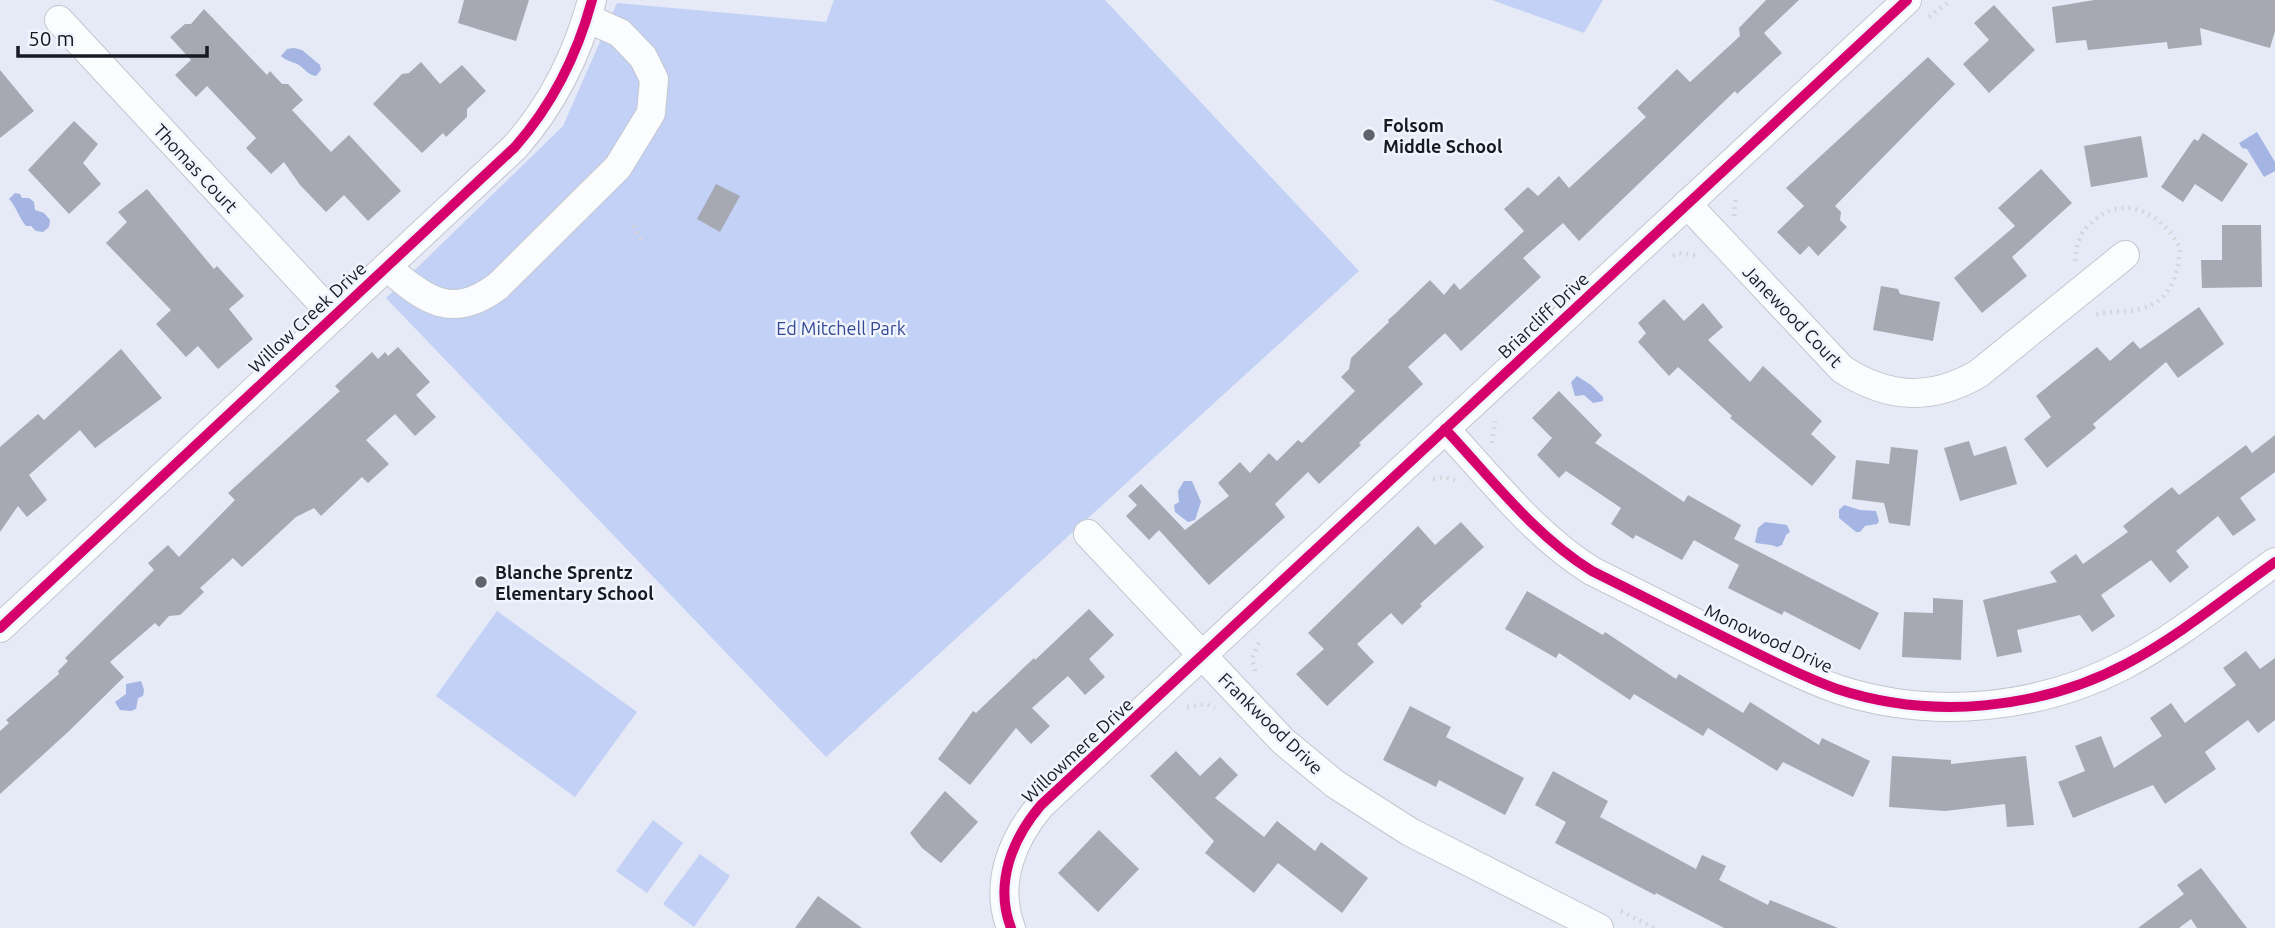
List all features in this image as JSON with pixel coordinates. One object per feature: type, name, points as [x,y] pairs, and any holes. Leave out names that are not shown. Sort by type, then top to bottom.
[{"type":"street","name":"Willow Creek Drive","points":[[0,628],[515,147],[529,131],[565,75],[589,9]]},
{"type":"street","points":[[387,267],[436,302],[461,304],[482,298],[498,286],[618,167],[651,113],[654,79],[643,57],[620,33],[589,9]]},
{"type":"street","name":"Briarcliff Drive","points":[[1203,656],[1687,204],[1917,10]]},
{"type":"street","name":"Thomas Court","points":[[59,20],[334,316]]},
{"type":"street","name":"Janewood Court","points":[[1687,204],[1842,369],[1874,387],[1900,392],[1928,393],[1945,389],[1978,374],[2125,256]]},
{"type":"street","name":"Monowood Drive","points":[[1446,429],[1536,527],[1572,558],[1801,676],[1877,699],[1941,706],[1994,705],[2033,698],[2089,681],[2159,645],[2275,562]]},
{"type":"street","name":"Frankwood Drive","points":[[1088,534],[1283,741],[1335,784],[1410,832],[1609,919]]},
{"type":"street","name":"Willowmere Drive","points":[[1011,928],[1005,886],[1009,859],[1019,834],[1041,805],[1203,656]]},
{"type":"path","points":[[1917,10],[1951,0]]},
{"type":"path","points":[[1737,225],[1734,200],[1738,194]]},
{"type":"path","points":[[2072,271],[2079,239],[2088,225],[2101,214],[2115,208],[2144,211],[2176,239],[2180,248],[2179,266],[2172,288],[2164,297],[2140,309],[2094,315]]},
{"type":"path","points":[[633,226],[641,240]]},
{"type":"path","points":[[1668,258],[1679,253],[1690,253],[1698,255],[1708,263]]},
{"type":"path","points":[[1492,444],[1494,424],[1501,414]]},
{"type":"path","points":[[1426,485],[1435,478],[1446,477],[1458,481]]},
{"type":"path","points":[[1258,680],[1252,658],[1263,636]]},
{"type":"path","points":[[1183,710],[1189,705],[1205,704],[1220,711]]},
{"type":"path","points":[[1609,919],[1654,928]]},
{"type":"green space","name":"Ed Mitchell Park","points":[[834,0],[1105,0],[1359,271],[826,757],[386,298],[563,126],[617,3],[826,22]]},
{"type":"green space","points":[[1492,0],[1603,0],[1584,33]]},
{"type":"green space","points":[[497,611],[637,712],[575,797],[436,696]]},
{"type":"green space","points":[[653,820],[683,843],[647,893],[616,871]]},
{"type":"green space","points":[[700,854],[730,876],[694,927],[663,904]]},
{"type":"shaded area","points":[[287,49],[302,50],[320,65],[321,70],[316,76],[281,56]]},
{"type":"shaded area","points":[[2257,132],[2275,162],[2275,171],[2264,177],[2247,149],[2242,148],[2239,143]]},
{"type":"shaded area","points":[[15,193],[34,202],[35,210],[44,213],[50,220],[49,227],[43,232],[26,226],[9,199]]},
{"type":"shaded area","points":[[1577,376],[1591,385],[1603,397],[1603,401],[1593,403],[1584,395],[1575,396],[1571,382]]},
{"type":"shaded area","points":[[1184,481],[1192,481],[1201,502],[1195,520],[1188,522],[1175,512],[1174,505],[1179,502],[1178,491]]},
{"type":"shaded area","points":[[1844,505],[1876,511],[1879,521],[1856,532],[1839,518],[1839,510]]},
{"type":"shaded area","points":[[1765,522],[1787,525],[1790,532],[1782,545],[1777,547],[1755,542],[1758,528]]},
{"type":"shaded area","points":[[141,681],[143,696],[138,698],[136,709],[120,710],[115,702],[126,694],[126,684]]},
{"type":"building","points":[[464,0],[529,0],[516,41],[458,23]]},
{"type":"building","points":[[1766,0],[1799,0],[1764,33],[1782,53],[1737,94],[1735,91],[1579,241],[1563,223],[1523,258],[1541,277],[1461,351],[1445,333],[1408,367],[1423,384],[1319,484],[1308,472],[1275,504],[1285,517],[1209,585],[1159,530],[1149,540],[1126,516],[1137,505],[1128,496],[1141,484],[1185,530],[1229,496],[1218,483],[1240,462],[1250,473],[1269,453],[1277,461],[1298,440],[1302,443],[1355,391],[1341,377],[1349,369],[1351,358],[1389,322],[1388,320],[1430,280],[1444,295],[1454,283],[1460,290],[1524,231],[1504,209],[1528,187],[1538,196],[1559,176],[1569,188],[1646,117],[1637,108],[1677,69],[1690,82],[1740,36],[1739,28]]},
{"type":"building","points":[[2094,0],[2275,0],[2275,31],[2270,48],[2200,28],[2202,45],[2168,49],[2167,42],[2088,50],[2086,40],[2056,43],[2052,7]]},
{"type":"building","points":[[1994,5],[2035,50],[1989,93],[1963,64],[1989,40],[1974,23]]},
{"type":"building","points":[[204,9],[267,75],[270,71],[282,84],[288,84],[303,100],[292,110],[331,152],[349,135],[401,191],[368,221],[344,195],[326,212],[300,185],[284,162],[271,174],[246,148],[256,138],[207,86],[196,97],[175,75],[191,60],[170,37],[185,24],[191,24]]},
{"type":"building","points":[[1928,57],[1955,84],[1835,206],[1841,212],[1840,220],[1847,227],[1818,256],[1809,246],[1800,255],[1777,232],[1804,206],[1786,188]]},
{"type":"building","points":[[421,62],[440,84],[462,65],[486,91],[467,109],[467,117],[446,137],[443,133],[422,153],[373,104],[402,74],[409,73]]},
{"type":"building","points":[[0,70],[34,111],[0,138]]},
{"type":"building","points":[[74,121],[98,144],[83,163],[101,184],[69,214],[28,170]]},
{"type":"building","points":[[2203,133],[2248,164],[2222,202],[2195,184],[2183,202],[2161,187],[2194,139],[2198,141]]},
{"type":"building","points":[[2141,136],[2148,177],[2091,187],[2084,146]]},
{"type":"building","points":[[2041,169],[2072,203],[2012,257],[2027,276],[1982,313],[1954,278],[2015,226],[1998,208]]},
{"type":"building","points":[[716,184],[740,196],[720,232],[697,219]]},
{"type":"building","points":[[147,189],[214,269],[217,266],[244,296],[229,309],[253,339],[218,369],[198,346],[186,357],[156,324],[171,310],[106,243],[127,222],[118,212]]},
{"type":"building","points":[[2222,225],[2261,225],[2262,287],[2202,288],[2201,260],[2222,260]]},
{"type":"building","points":[[1881,286],[1898,289],[1900,294],[1940,302],[1933,341],[1873,330]]},
{"type":"building","points":[[1664,299],[1684,321],[1703,303],[1723,327],[1708,340],[1750,382],[1763,366],[1822,421],[1811,434],[1836,457],[1812,486],[1730,418],[1732,416],[1678,367],[1669,376],[1638,342],[1646,333],[1638,323]]},
{"type":"building","points":[[2199,307],[2224,344],[2178,378],[2166,362],[2093,424],[2096,428],[2047,468],[2024,439],[2051,417],[2036,396],[2097,347],[2110,361],[2133,341],[2140,349]]},
{"type":"building","points":[[398,347],[430,382],[416,395],[436,417],[415,436],[395,414],[366,440],[389,464],[368,483],[362,477],[321,516],[314,508],[296,517],[242,567],[233,558],[200,588],[204,592],[180,615],[169,616],[159,627],[155,623],[110,662],[124,677],[0,794],[0,731],[9,723],[6,720],[59,674],[58,671],[68,661],[65,658],[154,570],[148,563],[168,545],[179,557],[235,500],[228,493],[340,391],[335,386],[372,352],[378,359],[385,352],[388,356]]},
{"type":"building","points":[[121,349],[162,398],[95,448],[80,430],[29,475],[47,500],[27,517],[18,506],[0,532],[0,447],[38,414],[44,420]]},
{"type":"building","points":[[1559,391],[1602,435],[1595,443],[1684,502],[1688,495],[1741,525],[1734,539],[1879,613],[1860,650],[1784,611],[1782,615],[1728,588],[1739,565],[1694,540],[1682,560],[1636,535],[1633,539],[1611,524],[1621,508],[1566,471],[1559,478],[1537,455],[1552,438],[1532,418]]},
{"type":"building","points":[[2275,435],[2275,472],[2240,498],[2256,520],[2233,536],[2218,516],[2176,551],[2189,567],[2170,583],[2151,560],[2101,595],[2115,616],[2092,632],[2080,615],[2017,630],[2022,652],[1997,657],[1983,600],[2057,582],[2050,572],[2076,554],[2083,564],[2128,532],[2123,526],[2172,487],[2179,495],[2246,445],[2252,453]]},
{"type":"building","points":[[1969,441],[1974,456],[2006,446],[2017,484],[1960,501],[1944,448]]},
{"type":"building","points":[[1891,447],[1918,450],[1910,526],[1889,523],[1884,503],[1852,499],[1856,460],[1889,464]]},
{"type":"building","points":[[1461,522],[1484,547],[1420,604],[1422,606],[1402,625],[1391,613],[1357,644],[1374,662],[1327,706],[1296,674],[1324,649],[1308,633],[1418,526],[1435,545]]},
{"type":"building","points":[[1527,591],[1603,635],[1605,632],[1676,679],[1679,674],[1743,713],[1750,702],[1819,745],[1822,738],[1870,761],[1853,797],[1783,762],[1777,771],[1708,728],[1703,736],[1634,694],[1630,700],[1559,653],[1556,658],[1505,629]]},
{"type":"building","points":[[1933,598],[1963,600],[1961,660],[1902,657],[1904,612],[1933,613]]},
{"type":"building","points":[[1089,609],[1114,635],[1089,659],[1105,677],[1085,695],[1068,676],[1032,708],[1050,726],[1031,744],[1016,728],[970,785],[938,759],[973,711],[976,713]]},
{"type":"building","points":[[2246,651],[2260,669],[2275,658],[2275,720],[2258,733],[2248,720],[2205,752],[2216,769],[2165,804],[2153,785],[2073,818],[2058,782],[2085,771],[2075,746],[2101,736],[2114,768],[2162,736],[2150,718],[2171,703],[2185,723],[2236,685],[2223,668]]},
{"type":"building","points":[[1410,706],[1451,727],[1446,737],[1524,778],[1505,815],[1439,780],[1436,787],[1383,760]]},
{"type":"building","points":[[1176,751],[1200,776],[1220,757],[1238,775],[1215,798],[1264,837],[1277,821],[1315,851],[1321,842],[1368,878],[1342,913],[1278,863],[1254,893],[1205,853],[1214,841],[1150,776]]},
{"type":"building","points":[[1892,756],[1951,760],[1951,764],[2026,756],[2034,825],[2007,827],[2005,804],[1945,811],[1889,807]]},
{"type":"building","points":[[1553,771],[1608,801],[1600,817],[1696,869],[1702,855],[1726,866],[1719,880],[1768,905],[1770,900],[1838,928],[1724,928],[1555,843],[1566,822],[1535,805]]},
{"type":"building","points":[[945,791],[978,822],[941,863],[922,848],[910,833]]},
{"type":"building","points":[[1099,830],[1139,869],[1098,912],[1058,873]]},
{"type":"building","points":[[2201,868],[2247,928],[2197,928],[2191,919],[2179,928],[2138,928],[2184,894],[2177,885]]},
{"type":"building","points":[[818,896],[862,928],[795,928]]},
{"type":"cycle path","points":[[0,628],[515,147],[541,114],[562,78],[579,41],[592,0]]},
{"type":"cycle path","points":[[1011,928],[1004,895],[1005,879],[1014,847],[1041,805],[1907,0]]},
{"type":"cycle path","points":[[1445,429],[1532,523],[1551,541],[1592,571],[1810,678],[1873,699],[1910,705],[1947,707],[2021,700],[2092,680],[2165,641],[2275,562]]},
{"type":"place","name":"Folsom Middle School","points":[[1369,135]]},
{"type":"place","name":"Blanche Sprentz Elementary School","points":[[481,582]]}]
